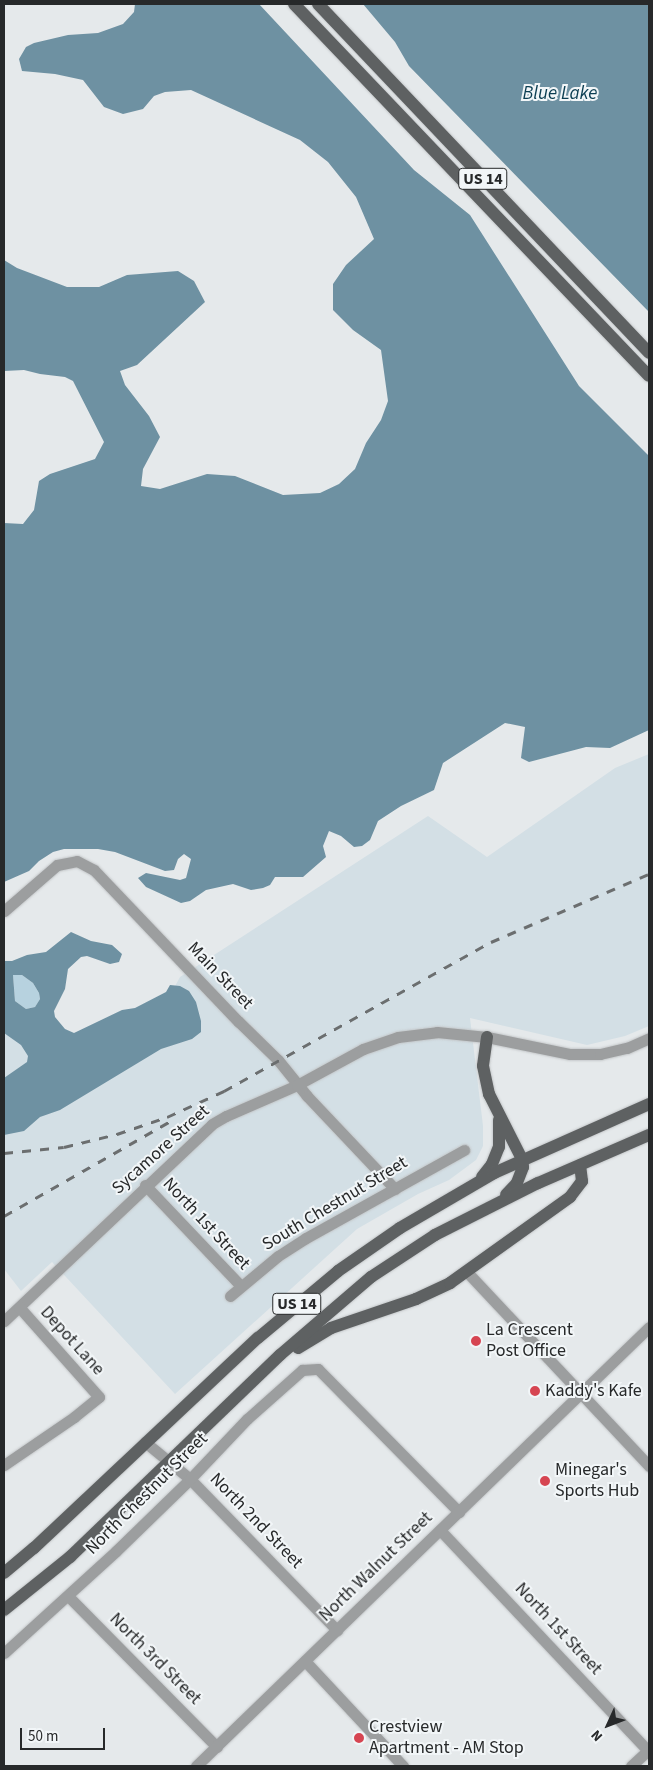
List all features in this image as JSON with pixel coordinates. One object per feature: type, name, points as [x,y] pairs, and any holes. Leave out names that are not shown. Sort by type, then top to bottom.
[{"type":"main road","name":"US 14","points":[[294,4],[649,376]]},
{"type":"main road","name":"US 14","points":[[318,4],[649,353]]},
{"type":"main road","points":[[487,1037],[483,1066],[489,1094],[522,1159],[521,1176],[517,1183],[495,1204]]},
{"type":"main road","name":"US 14","points":[[4,1573],[34,1548],[145,1442],[283,1315],[325,1281],[400,1228],[478,1182],[522,1159],[649,1104]]},
{"type":"main road","points":[[478,1182],[497,1156],[500,1147],[499,1117]]},
{"type":"main road","name":"US 14","points":[[4,1610],[70,1557],[248,1386],[326,1314],[371,1277],[435,1235],[495,1204],[538,1183],[649,1135]]},
{"type":"main road","points":[[248,1386],[299,1347],[331,1328],[431,1293],[467,1272],[570,1197],[582,1181],[580,1165]]},
{"type":"street","name":"Main Street","points":[[4,911],[57,865],[77,861],[84,864],[106,882],[238,1021],[278,1060],[297,1085],[395,1189]]},
{"type":"street","name":"Sycamore Street","points":[[4,1321],[145,1185],[212,1124],[297,1085],[363,1049],[398,1037],[437,1032],[487,1037]]},
{"type":"street","points":[[487,1037],[570,1054],[600,1054],[628,1048],[649,1038]]},
{"type":"street","name":"South Chestnut Street","points":[[230,1296],[285,1251],[344,1215],[464,1150]]},
{"type":"street","name":"North 1st Street","points":[[145,1185],[241,1286]]},
{"type":"street","points":[[467,1272],[649,1466]]},
{"type":"street","name":"Depot Lane","points":[[4,1465],[66,1423],[99,1397],[19,1307]]},
{"type":"street","name":"North Walnut Street","points":[[196,1766],[649,1327]]},
{"type":"street","name":"North Chestnut Street","points":[[4,1654],[68,1596],[190,1479],[247,1419],[302,1370],[318,1369],[458,1512]]},
{"type":"street","name":"North 2nd Street","points":[[145,1442],[190,1479],[336,1630]]},
{"type":"street","name":"North 1st Street","points":[[440,1530],[649,1750]]},
{"type":"street","name":"North 3rd Street","points":[[68,1596],[217,1747]]},
{"type":"street","points":[[304,1661],[403,1766]]},
{"type":"street","points":[[631,1766],[649,1750]]},
{"type":"shaded area","points":[[649,754],[649,1026],[625,1036],[587,1045],[470,1018],[483,1126],[483,1146],[476,1160],[449,1180],[418,1194],[357,1229],[175,1394],[52,1262],[21,1291],[4,1269],[4,1015],[57,1061],[156,1021],[180,977],[428,816],[487,857],[615,768]]},
{"type":"shaded area","points":[[13,975],[22,975],[33,983],[40,999],[35,1007],[26,1009],[15,1001]]},
{"type":"water","points":[[135,4],[259,4],[414,170],[470,215],[579,386],[649,456],[649,730],[610,748],[586,747],[529,762],[521,758],[525,727],[505,723],[443,763],[434,790],[401,806],[378,821],[370,840],[362,846],[354,847],[341,836],[329,831],[323,846],[326,857],[303,877],[275,877],[270,885],[251,890],[233,884],[206,890],[190,901],[181,903],[146,887],[138,878],[146,873],[180,880],[186,878],[191,859],[184,854],[178,859],[174,870],[165,871],[115,852],[98,849],[64,849],[53,852],[39,861],[29,871],[4,882],[4,523],[23,524],[34,510],[39,481],[50,474],[95,459],[104,442],[73,381],[65,377],[24,370],[4,371],[4,260],[17,268],[67,287],[99,287],[127,275],[178,271],[194,281],[205,302],[137,365],[120,371],[125,385],[149,416],[160,437],[143,469],[141,486],[160,489],[207,474],[235,476],[283,495],[320,493],[339,484],[355,469],[366,443],[381,420],[388,401],[381,350],[353,330],[333,310],[333,284],[346,265],[374,239],[356,197],[328,162],[300,140],[191,90],[165,92],[154,96],[143,109],[123,114],[104,107],[83,80],[55,74],[22,71],[19,59],[26,47],[34,43],[68,35],[98,33],[123,24],[134,12]]},
{"type":"water","name":"Blue Lake","points":[[363,4],[649,4],[649,312],[409,66],[395,42]]},
{"type":"water","points":[[71,932],[91,941],[112,945],[122,954],[119,962],[110,964],[87,956],[81,957],[68,969],[65,989],[54,1011],[55,1017],[65,1029],[74,1033],[122,1010],[135,1008],[166,992],[170,985],[180,986],[189,991],[196,1002],[201,1021],[201,1032],[192,1039],[161,1049],[60,1110],[40,1117],[24,1131],[4,1135],[4,1078],[27,1062],[28,1056],[21,1045],[4,1033],[4,961],[12,961],[27,955],[46,952]],"holes":[[[13,975],[22,975],[33,983],[39,993],[40,999],[35,1007],[26,1009],[15,1001]]]},
{"type":"railway","points":[[4,1153],[64,1147],[117,1134],[167,1117],[224,1091],[491,942],[649,874]]},
{"type":"railway","points":[[4,1216],[169,1122]]},
{"type":"place","name":"La Crescent Post Office","points":[[476,1341]]},
{"type":"place","name":"Kaddy's Kafe","points":[[535,1391]]},
{"type":"place","name":"Minegar's Sports Hub","points":[[545,1481]]},
{"type":"place","name":"Crestview Apartment - AM Stop","points":[[359,1738]]}]
